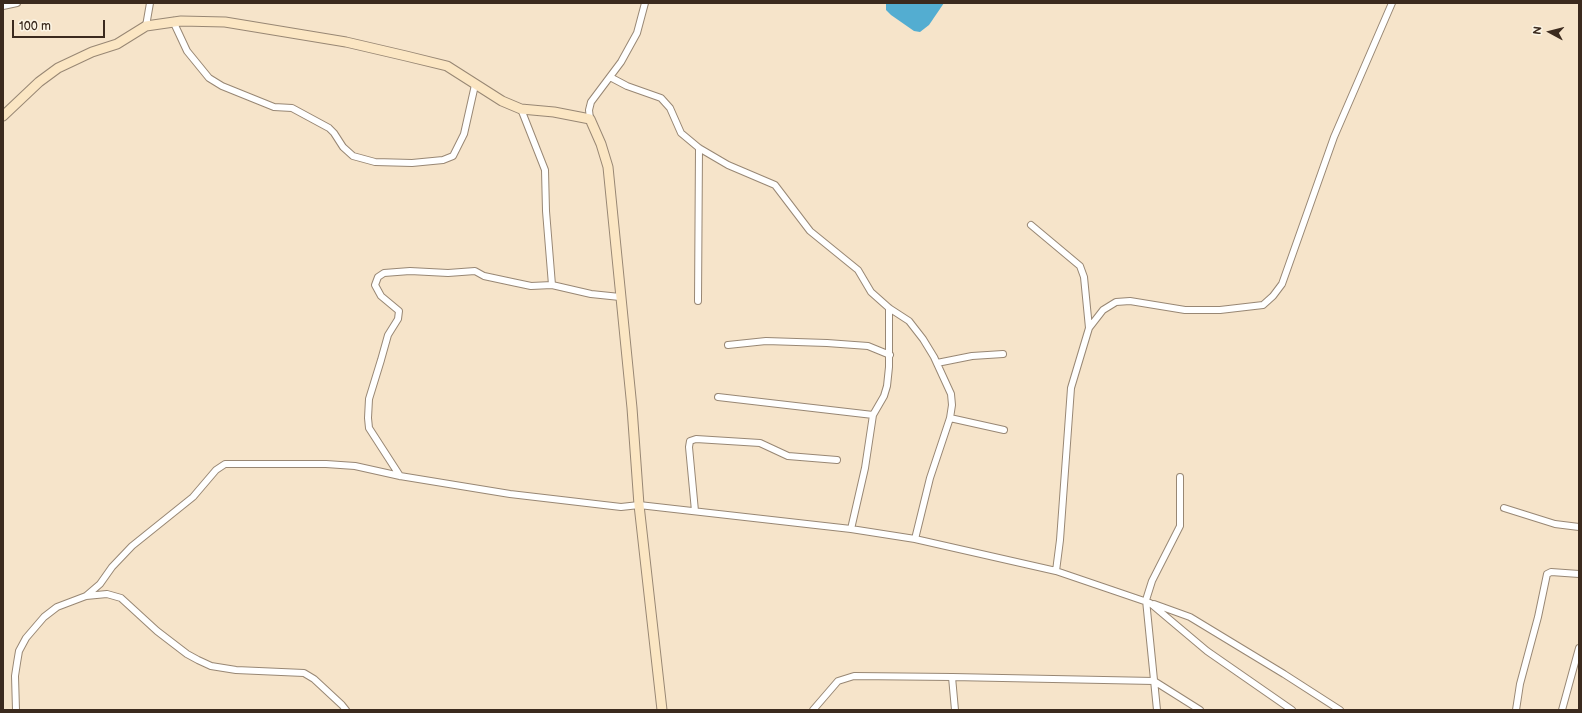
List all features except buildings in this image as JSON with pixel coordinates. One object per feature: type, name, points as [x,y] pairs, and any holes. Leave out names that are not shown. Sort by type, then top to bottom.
[{"type":"street","points":[[3,6],[17,3]]},
{"type":"street","points":[[146,26],[150,3]]},
{"type":"street","points":[[645,3],[637,33],[621,62],[591,102],[589,110],[590,119],[601,144],[608,167],[632,408],[639,505],[662,710]]},
{"type":"street","points":[[1056,571],[1060,540],[1071,388],[1089,328],[1103,310],[1116,302],[1130,301],[1186,310],[1220,310],[1263,305],[1273,296],[1282,284],[1334,136],[1392,3]]},
{"type":"street","points":[[173,21],[187,51],[209,78],[222,86],[274,108],[292,108],[329,128],[343,147],[353,156],[375,162],[412,163],[443,160],[453,156],[464,134],[475,85]]},
{"type":"street","points":[[3,116],[39,82],[58,68],[92,52],[117,44],[146,26],[173,21],[225,22],[346,42],[447,66],[502,101],[521,109],[554,112],[590,119]]},
{"type":"street","points":[[610,77],[627,86],[661,98],[670,108],[681,133],[699,148],[742,172],[775,184],[810,231],[858,270],[871,292],[889,308],[909,321],[923,339],[951,394],[952,405],[950,418],[930,478],[915,539]]},
{"type":"street","points":[[521,109],[545,170],[546,218],[552,285]]},
{"type":"street","points":[[698,301],[699,148]]},
{"type":"street","points":[[1031,225],[1080,266],[1084,277],[1089,328]]},
{"type":"street","points":[[400,476],[370,428],[368,418],[369,400],[380,360],[388,335],[398,319],[399,311],[381,296],[375,285],[378,277],[384,273],[404,271],[448,273],[475,271],[484,276],[531,286],[552,285],[591,294],[620,296]]},
{"type":"street","points":[[851,529],[865,468],[873,415],[884,396],[889,367],[889,308]]},
{"type":"street","points":[[728,345],[766,341],[827,343],[868,346],[890,355]]},
{"type":"street","points":[[937,364],[972,356],[1003,354]]},
{"type":"street","points":[[718,397],[873,415]]},
{"type":"street","points":[[950,418],[1004,430]]},
{"type":"street","points":[[695,511],[689,443],[696,439],[760,443],[788,456],[837,460]]},
{"type":"street","points":[[86,596],[100,584],[112,567],[132,546],[193,497],[216,470],[226,464],[326,464],[355,466],[400,476],[563,501],[621,507],[639,505],[851,529],[915,539],[1056,571],[1148,601],[1190,617],[1340,710]]},
{"type":"street","points":[[1157,710],[1148,601],[1152,581],[1180,526],[1180,477]]},
{"type":"street","points":[[1504,508],[1555,524],[1579,527]]},
{"type":"street","points":[[1516,710],[1520,684],[1538,617],[1547,574],[1551,572],[1579,574]]},
{"type":"street","points":[[16,710],[15,676],[19,651],[26,638],[44,617],[57,607],[86,596],[107,594],[121,598],[156,631],[187,654],[211,666],[236,670],[304,673],[314,679],[346,710]]},
{"type":"street","points":[[1148,601],[1207,651],[1292,710]]},
{"type":"street","points":[[1562,710],[1579,648]]},
{"type":"street","points":[[813,710],[838,681],[854,676],[1154,681],[1200,710]]},
{"type":"street","points":[[952,677],[955,710]]},
{"type":"water","points":[[886,3],[944,3],[929,25],[920,32],[914,31],[891,15],[886,10]]}]
